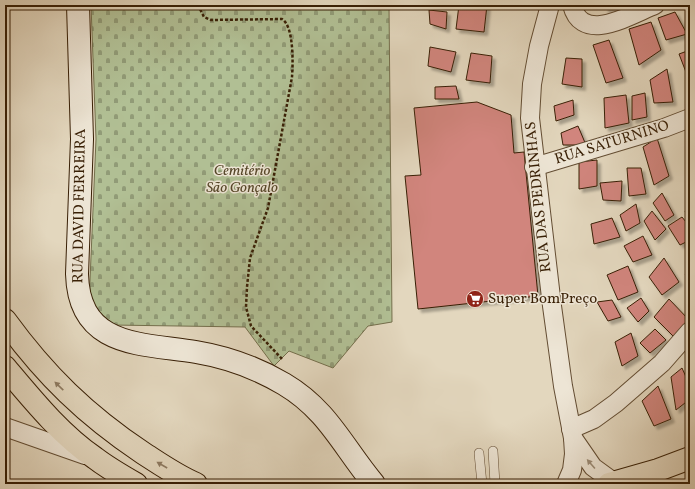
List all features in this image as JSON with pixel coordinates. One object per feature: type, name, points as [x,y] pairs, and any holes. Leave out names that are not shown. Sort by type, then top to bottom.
[{"type":"main road","name":"RUA DAVID FERREIRA","points":[[78,5],[82,139],[77,274],[78,292],[82,304],[98,326],[109,334],[122,340],[137,344],[196,352],[226,359],[256,370],[283,384],[311,402],[329,422],[367,479]]},
{"type":"main road","points":[[5,320],[49,376],[76,403],[130,444],[157,462],[196,484]]},
{"type":"main road","points":[[5,367],[30,397],[69,436],[94,458],[136,484]]},
{"type":"main road","points":[[617,484],[690,458]]},
{"type":"street","name":"RUA DAS PEDRINHAS","points":[[550,5],[539,46],[532,84],[530,118],[534,167],[553,314],[574,454],[572,470],[566,484]]},
{"type":"street","points":[[572,5],[574,14],[579,21],[585,25],[592,26],[610,22],[655,5]]},
{"type":"street","name":"RUA SATURNINO","points":[[534,167],[664,128],[690,118]]},
{"type":"street","points":[[572,434],[616,403],[662,363],[690,331]]},
{"type":"street","points":[[5,427],[94,458]]},
{"type":"street","name":"RUA DAS PEDRINHAS","points":[[572,434],[593,467],[617,484]]},
{"type":"lane","points":[[493,451],[495,484]]},
{"type":"lane","points":[[479,453],[482,484]]},
{"type":"path","points":[[198,5],[204,17],[211,20],[282,19],[288,25],[293,63],[292,77],[268,208],[250,258],[246,307],[251,326],[283,361]]},
{"type":"green space","name":"Cemitério São Gonçalo","points":[[91,5],[389,5],[392,322],[368,326],[333,368],[289,351],[274,366],[245,327],[112,325],[89,304],[96,139]]},
{"type":"building","points":[[459,5],[487,5],[484,32],[456,29]]},
{"type":"building","points":[[605,5],[622,5],[605,9]]},
{"type":"building","points":[[429,10],[447,12],[446,29],[430,24]]},
{"type":"building","points":[[675,12],[687,34],[666,40],[658,18]]},
{"type":"building","points":[[651,22],[661,50],[639,65],[629,29]]},
{"type":"building","points":[[609,40],[623,78],[606,83],[593,45]]},
{"type":"building","points":[[430,47],[456,52],[451,72],[428,66]]},
{"type":"building","points":[[690,50],[690,80],[689,80],[679,54]]},
{"type":"building","points":[[471,53],[492,56],[490,83],[466,80]]},
{"type":"building","points":[[566,58],[582,59],[582,87],[562,84]]},
{"type":"building","points":[[667,69],[673,102],[654,103],[650,80]]},
{"type":"building","points":[[456,86],[459,99],[435,99],[435,87]]},
{"type":"building","points":[[645,93],[647,117],[632,120],[632,96]]},
{"type":"building","points":[[626,95],[629,123],[605,128],[604,98]]},
{"type":"building","points":[[573,100],[574,115],[556,121],[554,106]]},
{"type":"building","points":[[477,102],[511,115],[514,153],[524,152],[538,296],[418,309],[405,176],[421,175],[414,108]]},
{"type":"building","points":[[578,126],[586,145],[563,145],[561,133]]},
{"type":"building","points":[[657,138],[669,176],[654,185],[643,147]]},
{"type":"building","points":[[597,160],[597,186],[579,189],[579,162]]},
{"type":"building","points":[[627,168],[641,168],[646,194],[629,196]]},
{"type":"building","points":[[622,181],[621,201],[603,200],[600,183]]},
{"type":"building","points":[[662,193],[674,215],[665,221],[653,203]]},
{"type":"building","points":[[636,204],[640,223],[626,231],[620,215]]},
{"type":"building","points":[[690,207],[690,220],[685,211]]},
{"type":"building","points":[[652,211],[666,229],[655,240],[644,221]]},
{"type":"building","points":[[682,217],[690,227],[690,240],[680,245],[668,226]]},
{"type":"building","points":[[612,218],[620,237],[594,244],[591,224]]},
{"type":"building","points":[[643,236],[652,255],[633,262],[624,246]]},
{"type":"building","points":[[664,258],[679,282],[662,295],[649,277]]},
{"type":"building","points":[[628,266],[638,292],[618,300],[607,275]]},
{"type":"building","points":[[690,269],[690,280],[685,274]]},
{"type":"building","points":[[641,298],[649,311],[638,322],[627,308]]},
{"type":"building","points":[[669,299],[689,320],[673,336],[654,317]]},
{"type":"building","points":[[612,300],[621,317],[608,321],[597,302]]},
{"type":"building","points":[[655,329],[666,340],[650,353],[640,343]]},
{"type":"building","points":[[631,333],[638,356],[622,366],[615,342]]},
{"type":"building","points":[[682,368],[690,386],[690,399],[676,410],[671,377]]},
{"type":"building","points":[[658,386],[671,419],[654,426],[642,401]]},
{"type":"place","name":"Super BomPreço","points":[[475,299]]}]
